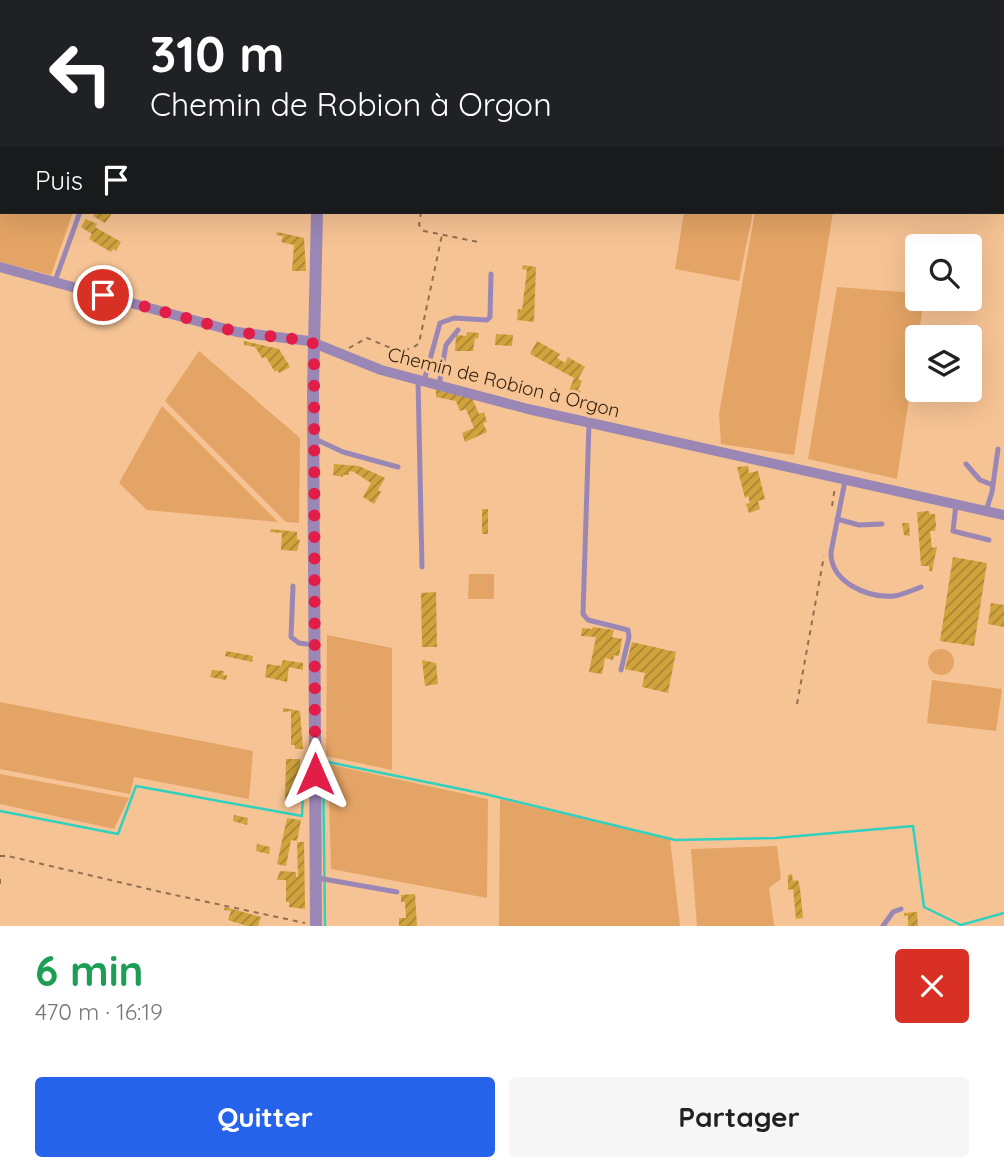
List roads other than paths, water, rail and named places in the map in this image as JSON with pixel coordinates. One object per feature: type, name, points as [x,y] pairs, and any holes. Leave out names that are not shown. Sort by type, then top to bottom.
[{"type":"street","points":[[316,925],[313,438],[317,214]]},
{"type":"street","name":"Chemin de Robion à Orgon","points":[[0,267],[237,332],[309,341],[381,370],[589,423],[1004,515]]},
{"type":"lane","points":[[55,282],[79,214]]},
{"type":"lane","points":[[422,567],[421,380],[440,323],[454,318],[487,320],[490,317],[491,274]]},
{"type":"lane","points":[[439,385],[446,345],[458,330]]},
{"type":"lane","points":[[589,423],[583,614],[588,620],[628,630],[621,670]]},
{"type":"lane","points":[[313,438],[343,452],[398,467]]},
{"type":"lane","points":[[986,511],[998,449]]},
{"type":"lane","points":[[966,464],[980,480],[993,485]]},
{"type":"lane","points":[[841,480],[831,560],[835,573],[850,586],[893,596],[921,587]]},
{"type":"lane","points":[[956,504],[953,531],[989,540]]},
{"type":"lane","points":[[837,519],[859,525],[883,524]]},
{"type":"lane","points":[[293,586],[291,637],[299,643],[314,645]]},
{"type":"lane","points":[[316,878],[397,892]]},
{"type":"lane","points":[[883,926],[893,912],[901,909]]},
{"type":"waterway","points":[[323,761],[325,926]]},
{"type":"waterway","points":[[319,762],[485,794],[675,840],[776,838],[913,826],[924,907],[961,925],[1004,913]]},
{"type":"waterway","points":[[0,811],[118,834],[136,786],[302,816],[304,766],[312,764]]}]
